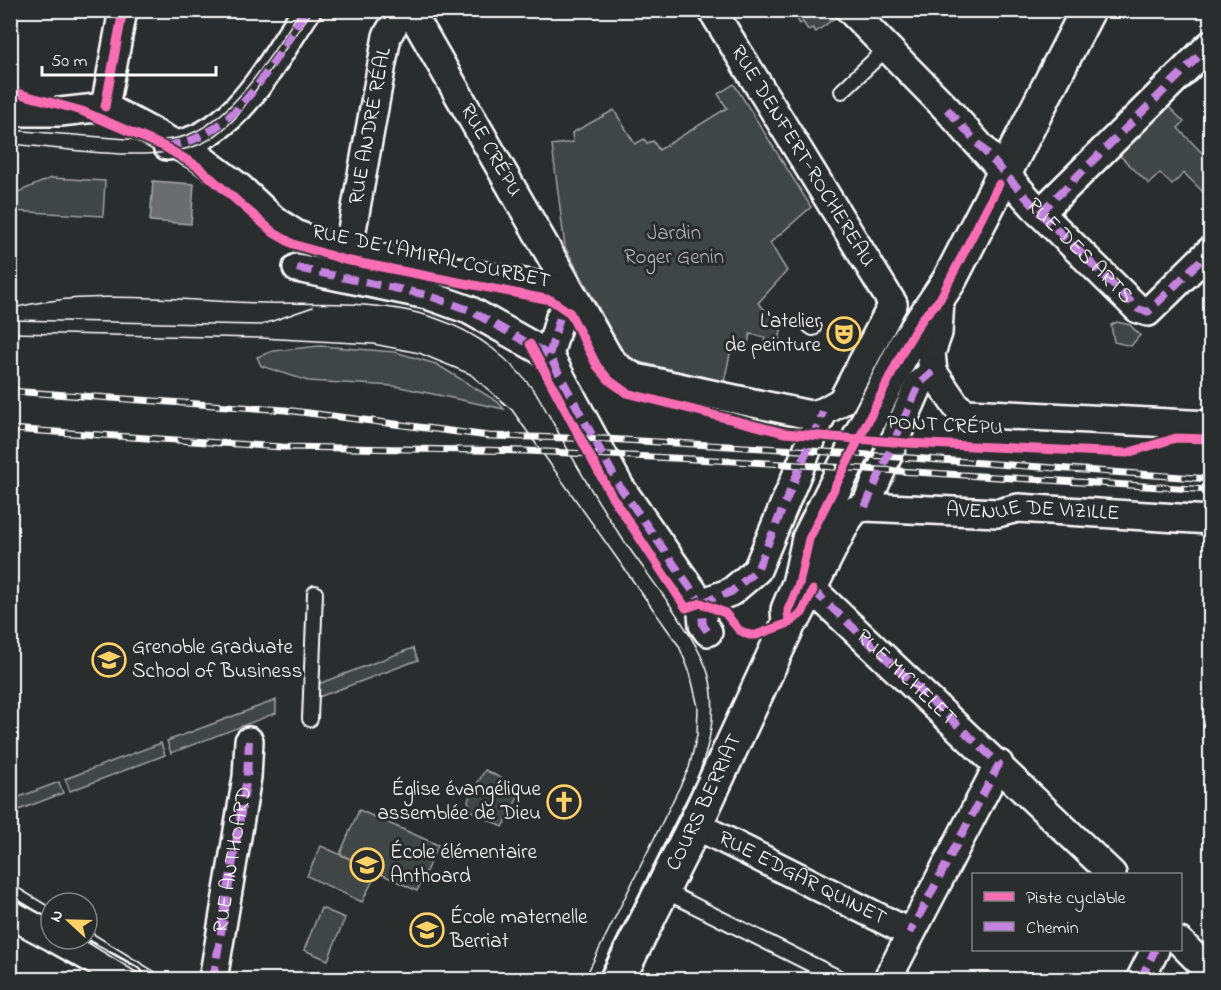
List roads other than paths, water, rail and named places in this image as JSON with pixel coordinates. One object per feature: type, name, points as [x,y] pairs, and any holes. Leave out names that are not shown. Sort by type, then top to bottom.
[{"type":"street","points":[[10,112],[60,112],[105,107],[123,10]]},
{"type":"street","points":[[147,148],[179,145],[210,132],[234,112],[307,10]]},
{"type":"street","name":"RUE DENFERT-ROCHEREAU","points":[[712,10],[893,304]]},
{"type":"street","name":"RUE DES ARTS","points":[[850,10],[1040,213],[1138,309],[1148,312],[1210,251]]},
{"type":"street","name":"COURS BERRIAT","points":[[789,623],[788,610],[799,584],[809,539],[906,345],[931,308],[1005,174],[1088,10]]},
{"type":"street","name":"RUE ANDRÉ RÉAL","points":[[348,252],[387,36],[396,21],[411,12]]},
{"type":"street","name":"RUE CRÉPU","points":[[411,12],[609,358],[620,369],[636,378],[810,414],[823,412]]},
{"type":"street","points":[[1040,213],[1210,45]]},
{"type":"street","name":"RUE DE L'AMIRAL COURBET","points":[[105,107],[202,159],[239,187],[273,219],[297,235],[348,252],[570,291]]},
{"type":"street","points":[[297,268],[427,295],[469,310],[549,355],[620,488],[701,603],[703,625],[708,632]]},
{"type":"street","points":[[701,603],[731,592],[757,570],[823,412],[842,401],[859,352],[893,304],[931,308],[938,333],[931,353],[933,372],[957,407],[967,412],[1210,425]]},
{"type":"street","points":[[549,355],[560,317]]},
{"type":"street","name":"COURS BERRIAT","points":[[617,980],[695,825],[789,623],[802,613],[860,508],[920,383],[933,372]]},
{"type":"street","name":"AVENUE DE VIZILLE","points":[[860,508],[998,513],[1018,508],[1210,520]]},
{"type":"street","name":"RUE MICHELET","points":[[813,590],[999,764],[1111,873]]},
{"type":"street","name":"RUE ANTHOARD","points":[[213,980],[247,777],[249,741]]},
{"type":"street","points":[[887,980],[999,764]]},
{"type":"street","name":"RUE EDGAR QUINET","points":[[695,825],[910,933]]},
{"type":"street","points":[[10,914],[39,930]]},
{"type":"street","points":[[1182,944],[1210,972]]},
{"type":"street","points":[[78,951],[130,980]]},
{"type":"street","points":[[1140,980],[1154,951]]},
{"type":"lane","points":[[842,91],[887,48]]},
{"type":"lane","points":[[309,719],[315,593]]},
{"type":"lane","points":[[663,890],[843,980]]},
{"type":"tram line","points":[[10,130],[140,140],[172,139],[190,134],[223,113],[238,97],[253,80],[301,10]]},
{"type":"tram line","points":[[10,144],[131,154],[178,151],[198,145],[220,132],[238,115],[313,10]]},
{"type":"tram line","points":[[10,309],[39,303],[102,297],[350,304],[394,308],[435,318],[466,331],[493,349],[517,370],[538,396],[611,521],[693,640],[702,657],[711,686],[711,726],[698,776],[596,980]]},
{"type":"tram line","points":[[10,320],[261,325],[313,307]]},
{"type":"tram line","points":[[10,333],[261,338],[373,344],[419,353],[470,374],[512,410],[679,646],[690,673],[698,707],[697,735],[689,768],[584,980]]},
{"type":"tram line","points":[[10,883],[39,901]]},
{"type":"tram line","points":[[10,895],[39,913]]},
{"type":"tram line","points":[[99,937],[168,980]]},
{"type":"tram line","points":[[99,949],[149,980]]},
{"type":"railway","points":[[10,391],[285,410],[489,436],[606,439],[798,450],[1210,479]]},
{"type":"railway","points":[[10,429],[282,447],[527,451],[734,461],[1210,490]]},
{"type":"place","name":"L'atelier de peinture","points":[[844,334]]},
{"type":"place","name":"Grenoble Graduate School of Business","points":[[109,660]]},
{"type":"place","name":"Église évangélique assemblée de Dieu","points":[[564,802]]},
{"type":"place","name":"École élémentaire Anthoard","points":[[367,865]]},
{"type":"place","name":"École maternelle Berriat","points":[[427,930]]},
{"type":"park label","name":"Jardin Roger Genin","points":[[674,246]]}]
